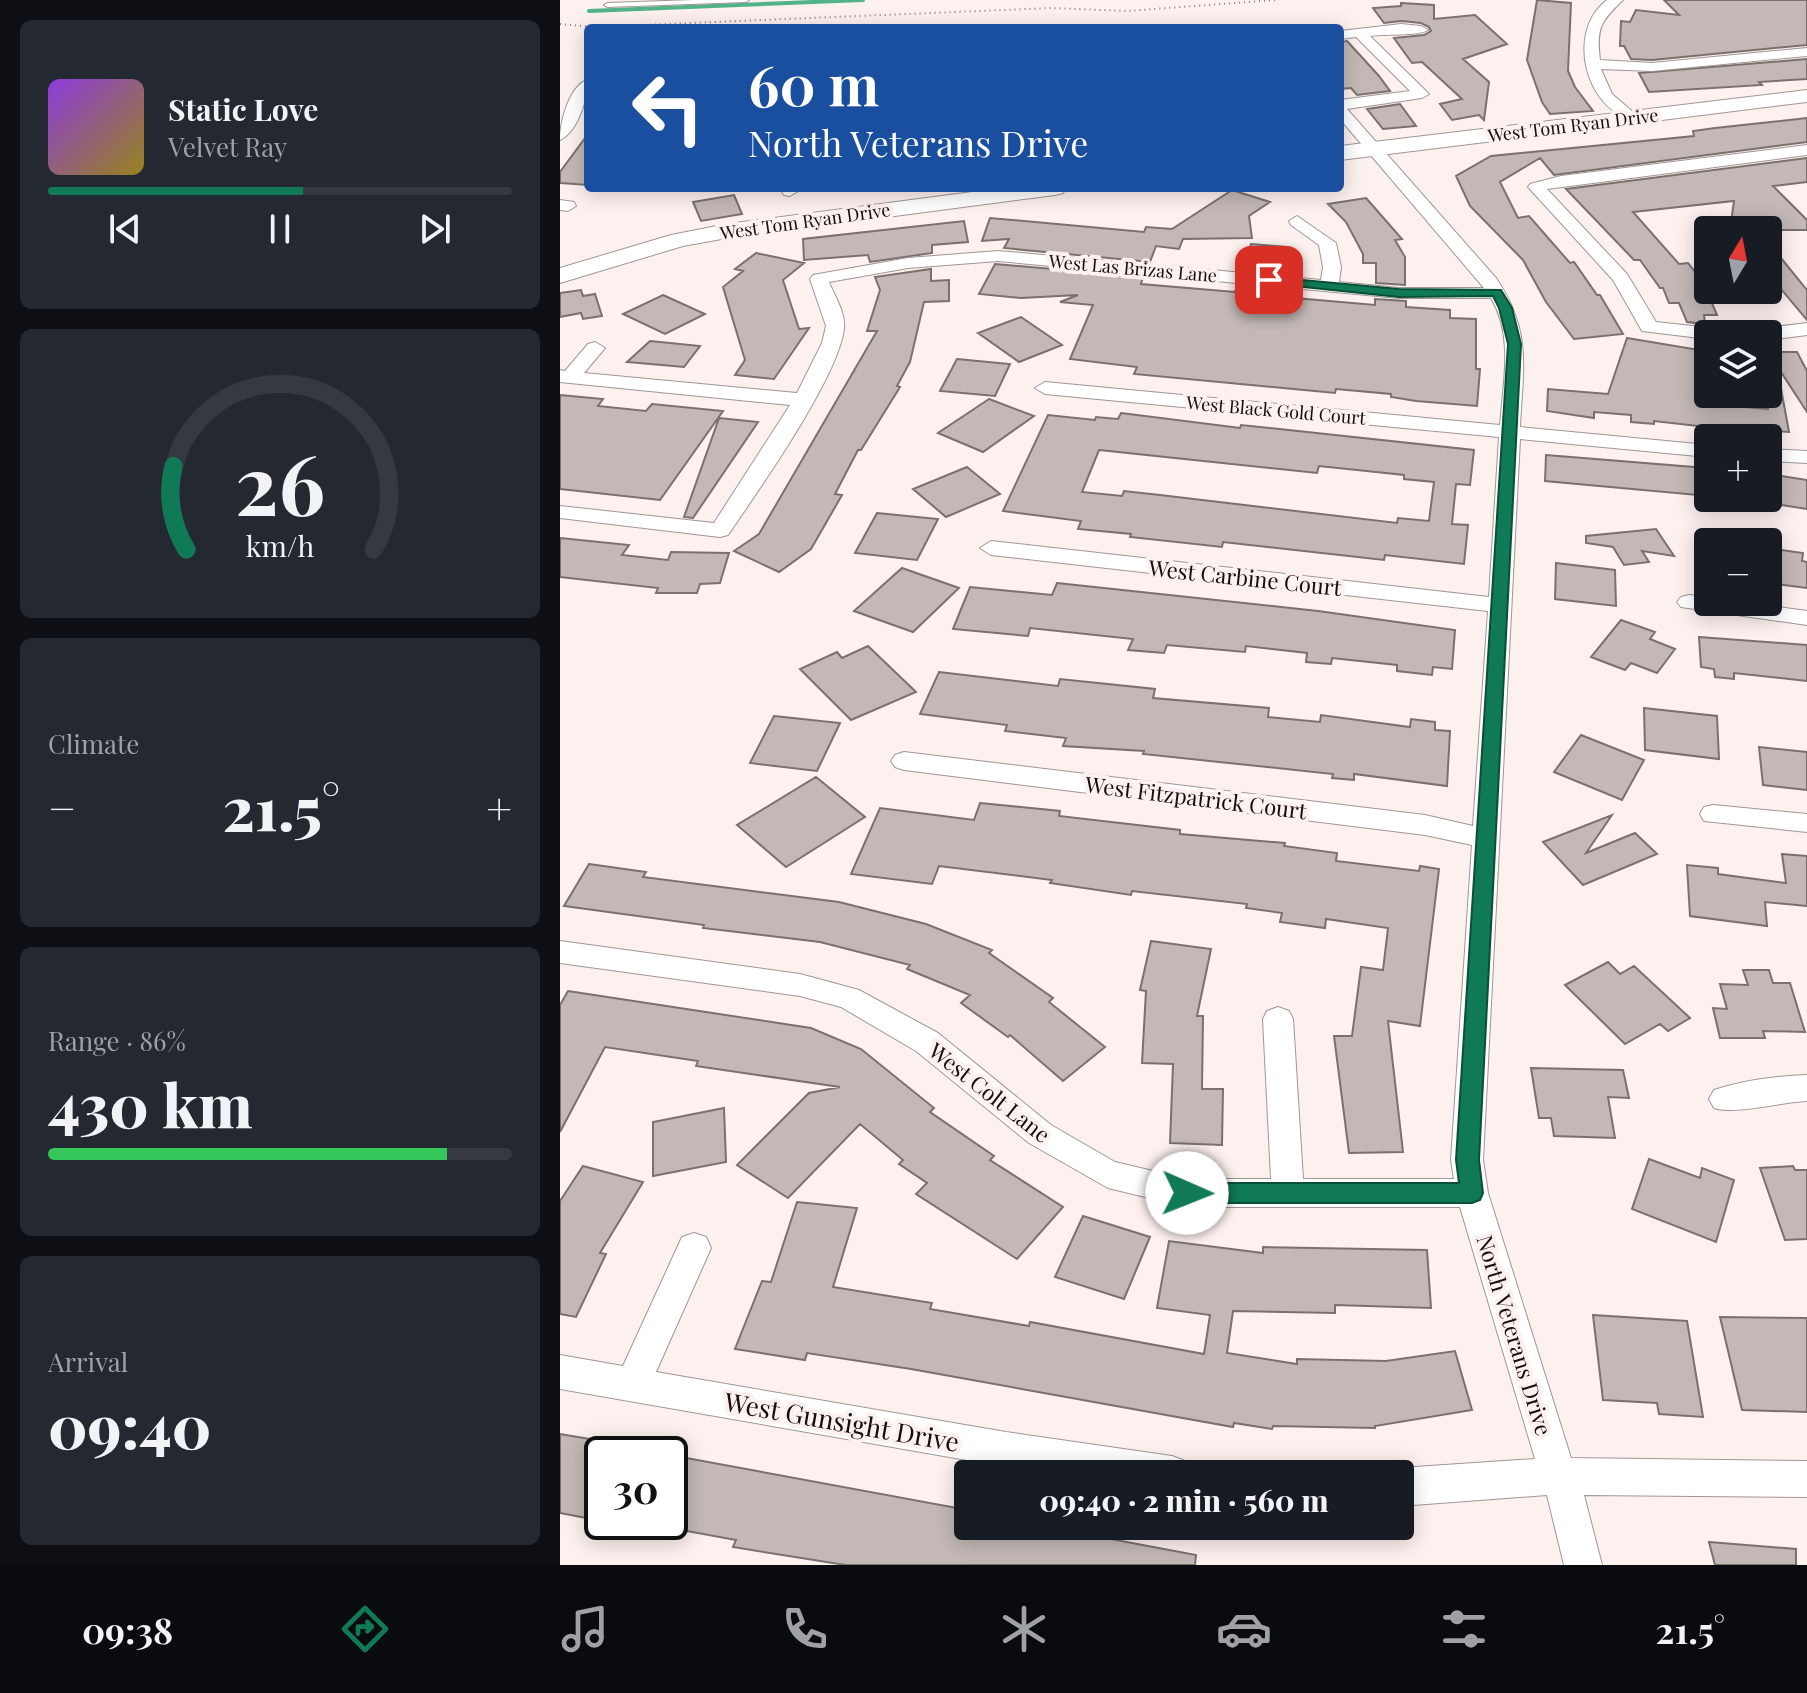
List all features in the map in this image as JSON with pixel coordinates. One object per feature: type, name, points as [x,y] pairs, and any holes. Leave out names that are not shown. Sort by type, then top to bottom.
[{"type":"street","points":[[1616,0],[1603,9],[1594,24],[1593,64],[1597,81],[1607,97],[1632,118]]},
{"type":"street","points":[[1344,35],[1401,28],[1421,30]]},
{"type":"street","points":[[1344,106],[1422,94],[1360,34]]},
{"type":"street","points":[[1593,64],[1652,67],[1807,52]]},
{"type":"street","points":[[563,131],[584,91]]},
{"type":"street","name":"West Tom Ryan Drive","points":[[1344,153],[1807,96]]},
{"type":"street","name":"North Veterans Drive","points":[[1344,112],[1497,293],[1506,308],[1515,344],[1467,1160],[1472,1193],[1542,1426],[1561,1476],[1583,1565]]},
{"type":"street","points":[[563,131],[584,127]]},
{"type":"street","points":[[1694,332],[1649,327],[1621,278],[1536,187],[1561,181],[1807,150]]},
{"type":"street","name":"West Tom Ryan Drive","points":[[560,276],[679,240],[727,231],[1024,192]]},
{"type":"street","points":[[1297,221],[1327,243],[1332,267],[1329,286]]},
{"type":"street","name":"West Las Brizas Lane","points":[[803,400],[831,348],[835,327],[819,279],[959,257],[998,256],[1437,295],[1497,293]]},
{"type":"street","points":[[1782,332],[1807,329]]},
{"type":"street","points":[[565,377],[595,348]]},
{"type":"street","points":[[560,512],[720,530],[803,400],[565,377]]},
{"type":"street","name":"West Black Gold Court","points":[[1045,388],[1694,450]]},
{"type":"street","points":[[1782,456],[1807,457]]},
{"type":"street","name":"West Carbine Court","points":[[991,548],[1499,605]]},
{"type":"street","points":[[1689,602],[1807,618]]},
{"type":"street","name":"West Fitzpatrick Court","points":[[904,761],[1425,825],[1488,839]]},
{"type":"street","points":[[1713,814],[1807,823]]},
{"type":"street","name":"West Colt Lane","points":[[560,952],[800,985],[849,998],[927,1042],[1040,1134],[1108,1174],[1187,1193],[1472,1193]]},
{"type":"street","points":[[1278,1019],[1288,1194]]},
{"type":"street","points":[[1725,1099],[1778,1089],[1807,1088]]},
{"type":"street","points":[[632,1385],[694,1248]]},
{"type":"street","name":"West Gunsight Drive","points":[[560,1372],[1075,1460]]},
{"type":"street","points":[[1414,1486],[1561,1476],[1807,1479]]},
{"type":"lane","points":[[607,5],[746,0]]},
{"type":"path","points":[[666,24],[1051,8],[1127,11],[1275,0]]},
{"type":"path","points":[[561,25],[584,26]]},
{"type":"building","points":[[1537,0],[1571,3],[1568,71],[1575,87],[1593,111],[1550,114],[1542,102],[1527,60]]},
{"type":"building","points":[[1664,0],[1807,0],[1807,45],[1652,60],[1631,59],[1624,46],[1620,46],[1621,21],[1630,22],[1636,10],[1679,15]]},
{"type":"building","points":[[1401,3],[1434,5],[1434,19],[1475,15],[1507,44],[1463,59],[1489,82],[1484,120],[1479,115],[1452,120],[1440,104],[1462,99],[1422,62],[1412,63],[1394,38],[1424,35],[1431,31],[1429,27],[1401,21],[1384,23],[1373,8],[1401,6]]},
{"type":"building","points":[[1344,41],[1347,41],[1390,91],[1357,95],[1351,88],[1344,89]]},
{"type":"building","points":[[1807,59],[1807,79],[1759,82],[1762,85],[1649,92],[1639,73]]},
{"type":"building","points":[[1400,104],[1416,126],[1383,129],[1367,109]]},
{"type":"building","points":[[1807,118],[1807,142],[1554,175],[1540,158],[1500,182],[1518,218],[1529,216],[1570,263],[1574,262],[1600,295],[1623,334],[1574,339],[1546,302],[1523,260],[1470,206],[1456,176],[1491,156],[1694,136],[1693,131]]},
{"type":"building","points":[[584,139],[584,185],[560,183],[560,172]]},
{"type":"building","points":[[1807,158],[1807,182],[1773,186],[1807,220],[1807,230],[1782,230],[1782,216],[1732,216],[1734,201],[1633,212],[1679,264],[1688,263],[1694,271],[1694,304],[1712,304],[1717,315],[1704,315],[1705,320],[1687,322],[1679,303],[1669,303],[1663,288],[1640,260],[1634,260],[1566,189]]},
{"type":"building","points":[[1229,192],[1270,202],[1249,216],[1252,238],[1183,239],[1179,249],[1156,246],[1150,262],[1004,248],[1009,239],[982,241],[990,218],[1144,232],[1146,227],[1172,229]]},
{"type":"building","points":[[734,195],[742,214],[701,221],[693,202]]},
{"type":"building","points":[[1366,198],[1402,239],[1395,240],[1405,257],[1405,285],[1376,283],[1376,263],[1363,263],[1363,254],[1346,222],[1328,204]]},
{"type":"building","points":[[964,221],[968,242],[932,245],[932,253],[870,262],[868,255],[804,260],[803,239]]},
{"type":"building","points":[[1251,244],[1286,247],[1278,273],[1242,270]]},
{"type":"building","points":[[756,253],[804,263],[783,280],[799,329],[809,328],[774,379],[735,375],[745,360],[723,287],[743,271],[735,269]]},
{"type":"building","points":[[1782,259],[1807,290],[1807,320],[1782,290]]},
{"type":"building","points":[[995,264],[1143,277],[1141,284],[1235,292],[1237,286],[1273,289],[1272,296],[1375,305],[1375,299],[1406,301],[1406,307],[1450,310],[1450,318],[1476,319],[1476,369],[1480,369],[1477,406],[1416,401],[1391,397],[1391,394],[1336,389],[1335,393],[1134,374],[1137,367],[1070,359],[1093,305],[1060,302],[1078,295],[1021,298],[979,294]]},
{"type":"building","points":[[931,269],[931,281],[949,280],[949,301],[924,302],[910,362],[897,386],[900,387],[861,450],[858,450],[835,494],[842,495],[811,549],[779,572],[734,551],[759,534],[877,331],[867,331],[880,290],[875,277]]},
{"type":"building","points":[[581,290],[583,296],[595,294],[602,316],[583,319],[581,313],[560,317],[560,293]]},
{"type":"building","points":[[663,295],[705,314],[665,334],[623,314]]},
{"type":"building","points":[[1021,317],[1062,345],[1019,362],[978,333]]},
{"type":"building","points":[[1627,338],[1694,349],[1694,408],[1782,408],[1782,394],[1789,432],[1782,432],[1782,424],[1694,425],[1654,421],[1654,424],[1631,422],[1631,415],[1594,412],[1594,418],[1547,411],[1548,389],[1608,394]]},
{"type":"building","points":[[650,341],[700,346],[684,367],[627,362]]},
{"type":"building","points":[[1782,352],[1797,352],[1807,371],[1807,412],[1782,374]]},
{"type":"building","points":[[957,359],[1010,364],[995,396],[940,391]]},
{"type":"building","points":[[560,395],[603,399],[598,406],[646,411],[652,404],[723,411],[660,500],[560,489]]},
{"type":"building","points":[[989,399],[1034,416],[983,452],[938,433]]},
{"type":"building","points":[[1121,413],[1240,428],[1241,425],[1474,450],[1470,485],[1456,484],[1452,524],[1468,525],[1464,564],[1385,555],[1384,560],[1223,542],[1222,547],[1130,537],[1131,534],[1078,529],[1081,521],[1003,511],[1048,415],[1118,419]],"holes":[[[1099,450],[1317,473],[1319,466],[1404,475],[1404,479],[1434,482],[1429,521],[1398,518],[1397,523],[1124,491],[1122,496],[1082,492]]]},
{"type":"building","points":[[719,418],[758,422],[693,518],[684,517]]},
{"type":"building","points":[[1546,455],[1694,467],[1694,495],[1545,481]]},
{"type":"building","points":[[967,467],[1000,494],[946,517],[913,489]]},
{"type":"building","points":[[1782,476],[1807,480],[1807,509],[1782,505]]},
{"type":"building","points":[[877,513],[938,519],[917,560],[855,553]]},
{"type":"building","points":[[1656,529],[1674,556],[1642,551],[1649,562],[1624,565],[1613,547],[1586,543],[1586,536]]},
{"type":"building","points":[[560,538],[629,545],[622,555],[668,560],[671,552],[729,553],[720,583],[700,584],[697,593],[656,593],[658,588],[560,577]]},
{"type":"building","points":[[1782,550],[1803,553],[1802,561],[1807,562],[1807,588],[1782,585]]},
{"type":"building","points":[[1556,563],[1615,570],[1616,606],[1555,599]]},
{"type":"building","points":[[902,568],[959,588],[913,632],[854,611]]},
{"type":"building","points":[[1057,583],[1318,611],[1455,630],[1452,669],[1433,667],[1432,675],[1397,671],[1397,665],[1332,658],[1331,664],[1306,662],[1307,653],[1246,646],[1245,652],[1167,645],[1164,653],[1128,650],[1133,639],[1030,628],[1028,636],[953,629],[970,587],[1052,595]]},
{"type":"building","points":[[1621,620],[1655,632],[1650,639],[1675,649],[1657,673],[1631,663],[1625,670],[1591,657]]},
{"type":"building","points":[[1699,637],[1807,645],[1807,681],[1734,673],[1734,679],[1715,677],[1714,669],[1701,667]]},
{"type":"building","points":[[868,646],[916,692],[851,720],[800,669],[837,652],[842,658]]},
{"type":"building","points":[[939,672],[1058,686],[1060,679],[1155,689],[1153,698],[1269,708],[1268,717],[1320,722],[1321,715],[1410,727],[1411,719],[1435,722],[1435,730],[1450,731],[1447,786],[1354,774],[1354,780],[1332,778],[1333,774],[1143,754],[1144,751],[1063,746],[1066,738],[1005,731],[1007,725],[920,714]]},
{"type":"building","points":[[1644,708],[1717,716],[1719,759],[1645,750]]},
{"type":"building","points":[[774,716],[840,723],[817,771],[750,763]]},
{"type":"building","points":[[1581,735],[1644,760],[1622,800],[1554,772]]},
{"type":"building","points":[[1759,747],[1807,752],[1807,790],[1763,785]]},
{"type":"building","points":[[816,777],[865,817],[786,867],[737,825]]},
{"type":"building","points":[[980,803],[1060,811],[1059,816],[1180,830],[1180,834],[1285,843],[1284,846],[1337,853],[1336,861],[1419,871],[1420,866],[1439,869],[1420,1026],[1388,1021],[1403,1152],[1349,1153],[1334,1036],[1352,1036],[1361,967],[1383,970],[1388,928],[1326,919],[1325,928],[1280,922],[1282,913],[1246,908],[1247,904],[1132,891],[1131,895],[1050,883],[1052,880],[939,866],[932,884],[851,874],[880,808],[974,820]]},
{"type":"building","points":[[1612,815],[1586,853],[1635,833],[1657,854],[1583,885],[1543,842]]},
{"type":"building","points":[[1782,854],[1807,856],[1807,906],[1765,902],[1767,926],[1690,916],[1687,865],[1718,868],[1718,874],[1786,883]]},
{"type":"building","points":[[589,864],[646,872],[643,877],[839,902],[926,924],[992,950],[989,953],[1053,998],[1049,1002],[1105,1047],[1063,1081],[1010,1035],[1008,1037],[961,1003],[970,995],[907,969],[910,965],[820,942],[703,928],[704,925],[564,906]]},
{"type":"building","points":[[1151,941],[1211,949],[1197,1016],[1203,1016],[1202,1089],[1223,1089],[1222,1145],[1170,1143],[1173,1064],[1142,1063],[1146,991],[1140,990]]},
{"type":"building","points":[[1608,962],[1620,974],[1634,966],[1690,1018],[1668,1031],[1660,1024],[1625,1044],[1565,985]]},
{"type":"building","points":[[1743,970],[1769,970],[1773,983],[1790,983],[1805,1032],[1763,1031],[1765,1038],[1720,1038],[1713,1008],[1727,1009],[1720,984],[1748,985]]},
{"type":"building","points":[[568,991],[811,1028],[861,1049],[934,1108],[930,1112],[994,1156],[990,1160],[1063,1207],[1017,1259],[916,1194],[927,1183],[899,1164],[903,1160],[860,1124],[788,1198],[737,1165],[809,1093],[840,1087],[696,1066],[698,1061],[605,1047],[560,1132],[560,1005]]},
{"type":"building","points":[[1531,1068],[1623,1070],[1629,1098],[1608,1097],[1615,1138],[1554,1136],[1551,1118],[1539,1118]]},
{"type":"building","points":[[724,1108],[726,1162],[653,1176],[653,1122]]},
{"type":"building","points":[[1649,1159],[1700,1178],[1702,1168],[1734,1180],[1716,1242],[1632,1209]]},
{"type":"building","points":[[583,1166],[643,1182],[600,1253],[606,1254],[576,1317],[560,1314],[560,1201]]},
{"type":"building","points":[[1793,1166],[1795,1170],[1807,1170],[1807,1239],[1785,1240],[1760,1168]]},
{"type":"building","points":[[797,1202],[857,1208],[833,1287],[932,1303],[930,1309],[1029,1326],[1030,1322],[1204,1354],[1210,1315],[1157,1308],[1169,1241],[1263,1253],[1263,1247],[1427,1250],[1431,1308],[1335,1305],[1335,1313],[1233,1311],[1227,1353],[1297,1364],[1297,1359],[1386,1361],[1455,1351],[1472,1410],[1375,1428],[1273,1426],[1272,1429],[1234,1423],[1233,1427],[911,1369],[807,1353],[805,1360],[735,1349],[762,1281],[771,1282]]},
{"type":"building","points":[[1083,1216],[1150,1237],[1124,1299],[1055,1277]]},
{"type":"building","points":[[1593,1315],[1687,1321],[1703,1417],[1659,1414],[1657,1403],[1603,1400]]},
{"type":"building","points":[[1720,1317],[1807,1318],[1807,1412],[1742,1410]]},
{"type":"building","points":[[560,1434],[584,1438],[584,1518],[560,1513]]},
{"type":"building","points":[[688,1458],[954,1507],[954,1540],[1116,1540],[1196,1555],[1195,1565],[845,1565],[733,1547],[736,1540],[688,1531]]},
{"type":"building","points":[[1709,1542],[1796,1549],[1796,1565],[1715,1565]]},
{"type":"waterway","points":[[589,11],[863,0]]},
{"type":"route","points":[[1187,1193],[1472,1193],[1467,1160],[1515,344],[1506,308],[1497,293],[1399,293],[1269,280]]}]
